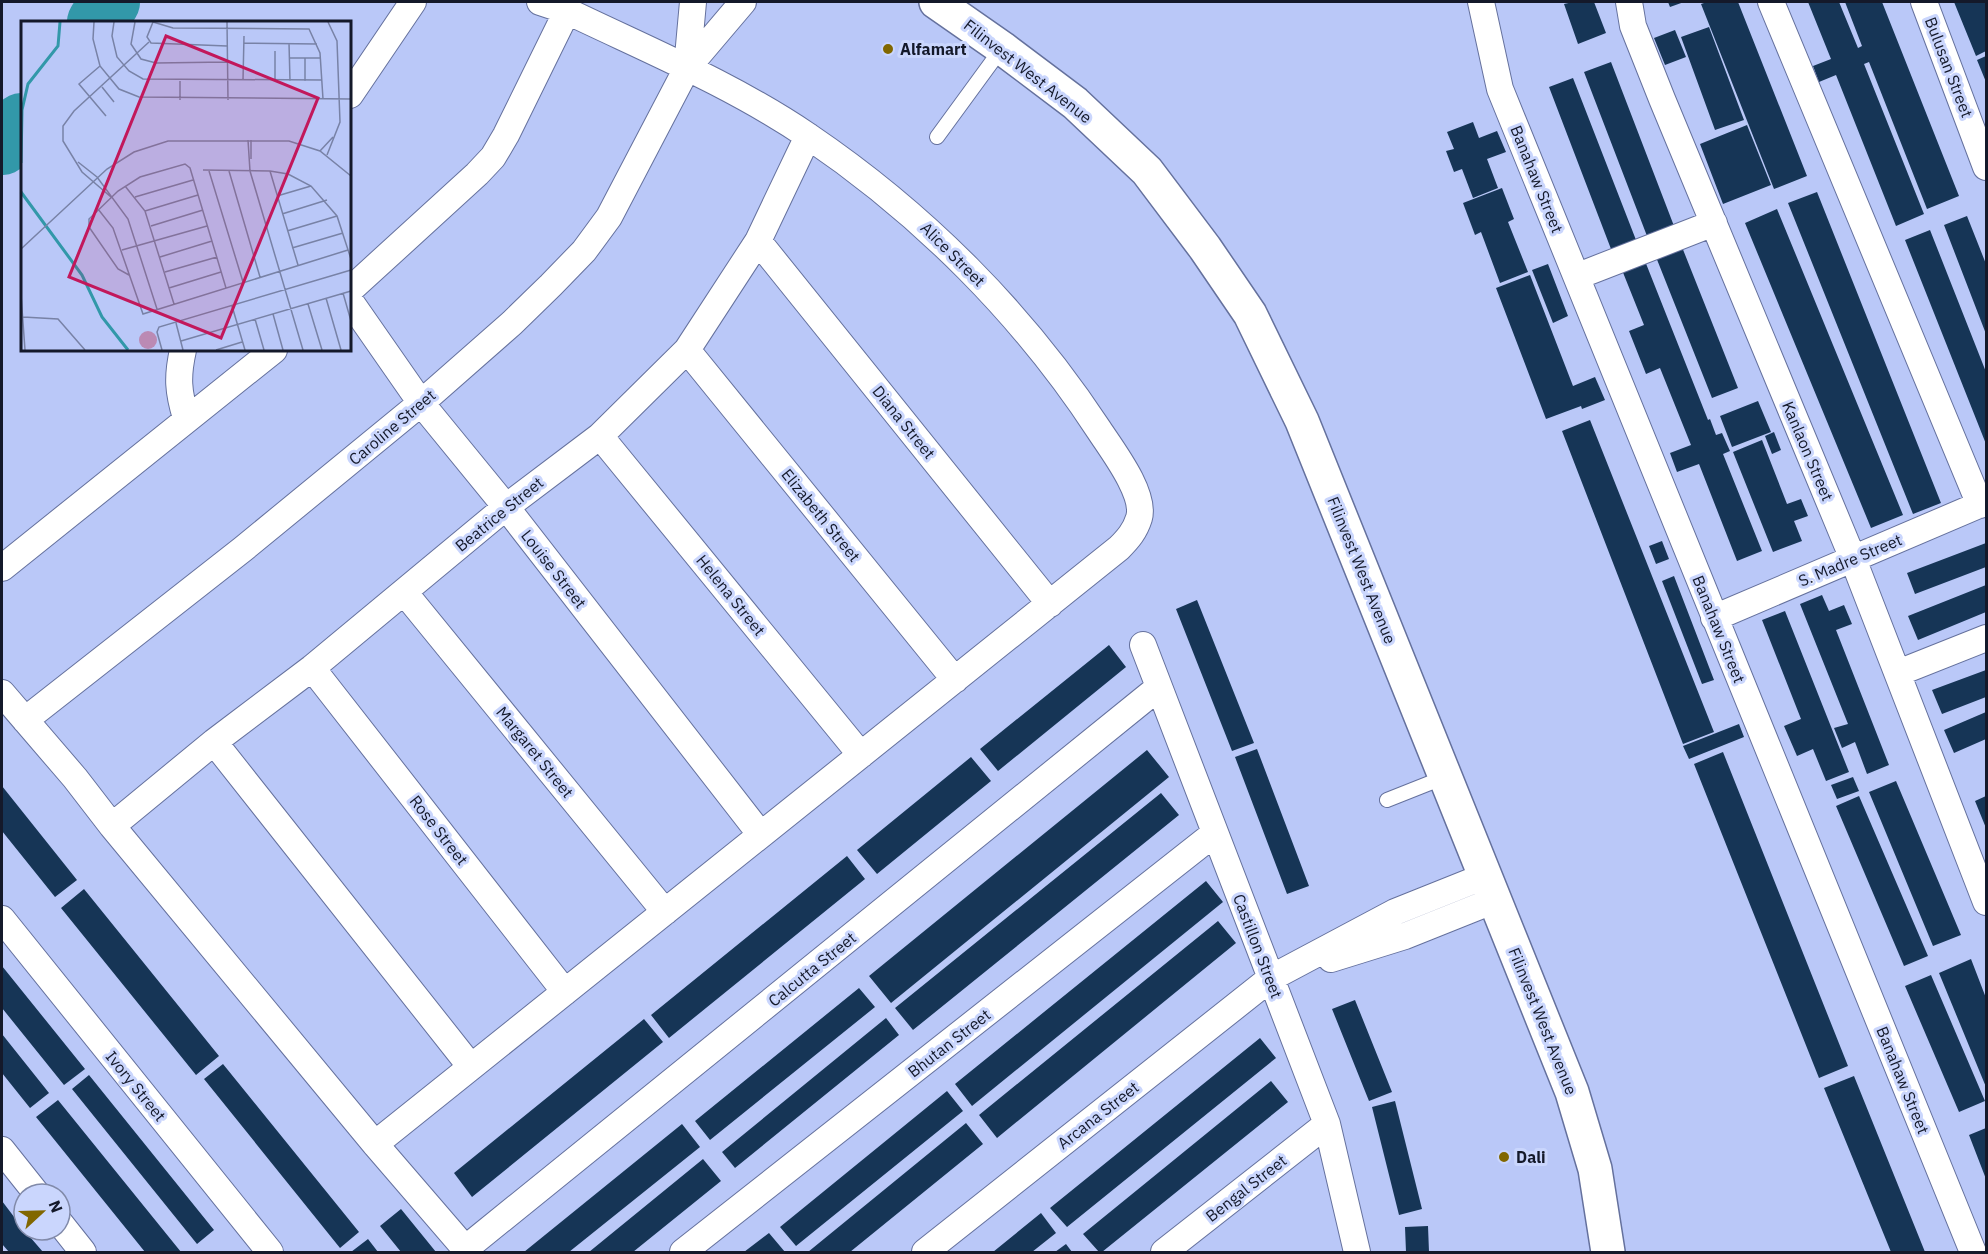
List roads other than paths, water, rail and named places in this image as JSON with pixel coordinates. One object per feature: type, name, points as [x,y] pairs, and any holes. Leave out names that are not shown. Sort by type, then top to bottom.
[{"type":"street","points":[[351,94],[413,2]]},
{"type":"street","name":"Alice Street","points":[[540,2],[567,11],[687,68],[748,100],[808,136],[918,219],[1005,307],[1080,401],[1127,473],[1137,495],[1140,516],[1131,536],[1050,604]]},
{"type":"street","points":[[687,68],[693,2]]},
{"type":"street","points":[[687,68],[743,2]]},
{"type":"street","name":"Filinvest West Avenue","points":[[936,2],[1075,103],[1147,171],[1205,248],[1250,314],[1302,421],[1572,1092],[1595,1170],[1608,1252]]},
{"type":"street","name":"Banahaw Street","points":[[1481,2],[1500,89],[1578,276],[1714,618],[1973,1252]]},
{"type":"street","name":"Kanlaon Street","points":[[1629,2],[1633,26],[1853,559],[1986,900]]},
{"type":"street","points":[[1771,2],[1983,503]]},
{"type":"street","name":"Bulusan Street","points":[[1924,2],[1986,167]]},
{"type":"street","points":[[351,289],[493,157],[567,11]]},
{"type":"street","name":"Caroline Street","points":[[25,720],[243,549],[421,404],[512,323],[584,250],[609,217],[687,68]]},
{"type":"street","name":"Beatrice Street","points":[[112,826],[214,742],[312,668],[506,507],[600,436],[687,350],[758,241],[808,136]]},
{"type":"street","points":[[1578,276],[1714,224]]},
{"type":"street","name":"Diana Street","points":[[758,241],[1050,604]]},
{"type":"street","name":"Louise Street","points":[[351,302],[421,404],[506,507],[761,835]]},
{"type":"street","name":"Elizabeth Street","points":[[687,350],[955,680]]},
{"type":"street","points":[[183,351],[179,369],[179,395],[186,418]]},
{"type":"street","points":[[2,568],[186,418],[273,351]]},
{"type":"street","name":"Helena Street","points":[[600,436],[861,755]]},
{"type":"street","name":"S. Madre Street","points":[[1714,618],[1983,503]]},
{"type":"street","name":"Margaret Street","points":[[404,592],[666,912]]},
{"type":"street","points":[[375,1144],[1050,604]]},
{"type":"street","points":[[1898,673],[1986,638]]},
{"type":"street","name":"Castillon Street","points":[[1143,645],[1327,1124],[1357,1252]]},
{"type":"street","name":"Rose Street","points":[[312,668],[565,992]]},
{"type":"street","name":"Calcutta Street","points":[[467,1251],[1158,688]]},
{"type":"street","points":[[2,693],[75,778],[112,826],[375,1144],[467,1251]]},
{"type":"street","points":[[214,742],[471,1066]]},
{"type":"street","name":"Bhutan Street","points":[[683,1252],[1215,833]]},
{"type":"street","points":[[1271,978],[1405,936],[1490,888]]},
{"type":"street","name":"Ivory Street","points":[[2,919],[258,1248]]},
{"type":"street","name":"Arcana Street","points":[[925,1252],[1271,978]]},
{"type":"street","name":"Bengal Street","points":[[1172,1250],[1327,1124]]},
{"type":"street","points":[[2,1150],[27,1182]]},
{"type":"street","points":[[72,1238],[83,1252]]},
{"type":"lane","points":[[937,137],[1002,48]]},
{"type":"lane","points":[[1388,800],[1445,777]]},
{"type":"waterway","points":[[98,21],[110,2]]},
{"type":"waterway","points":[[2,145],[21,124]]},
{"type":"place","name":"Alfamart","points":[[888,49]]},
{"type":"place","name":"Dali","points":[[1504,1157]]}]
